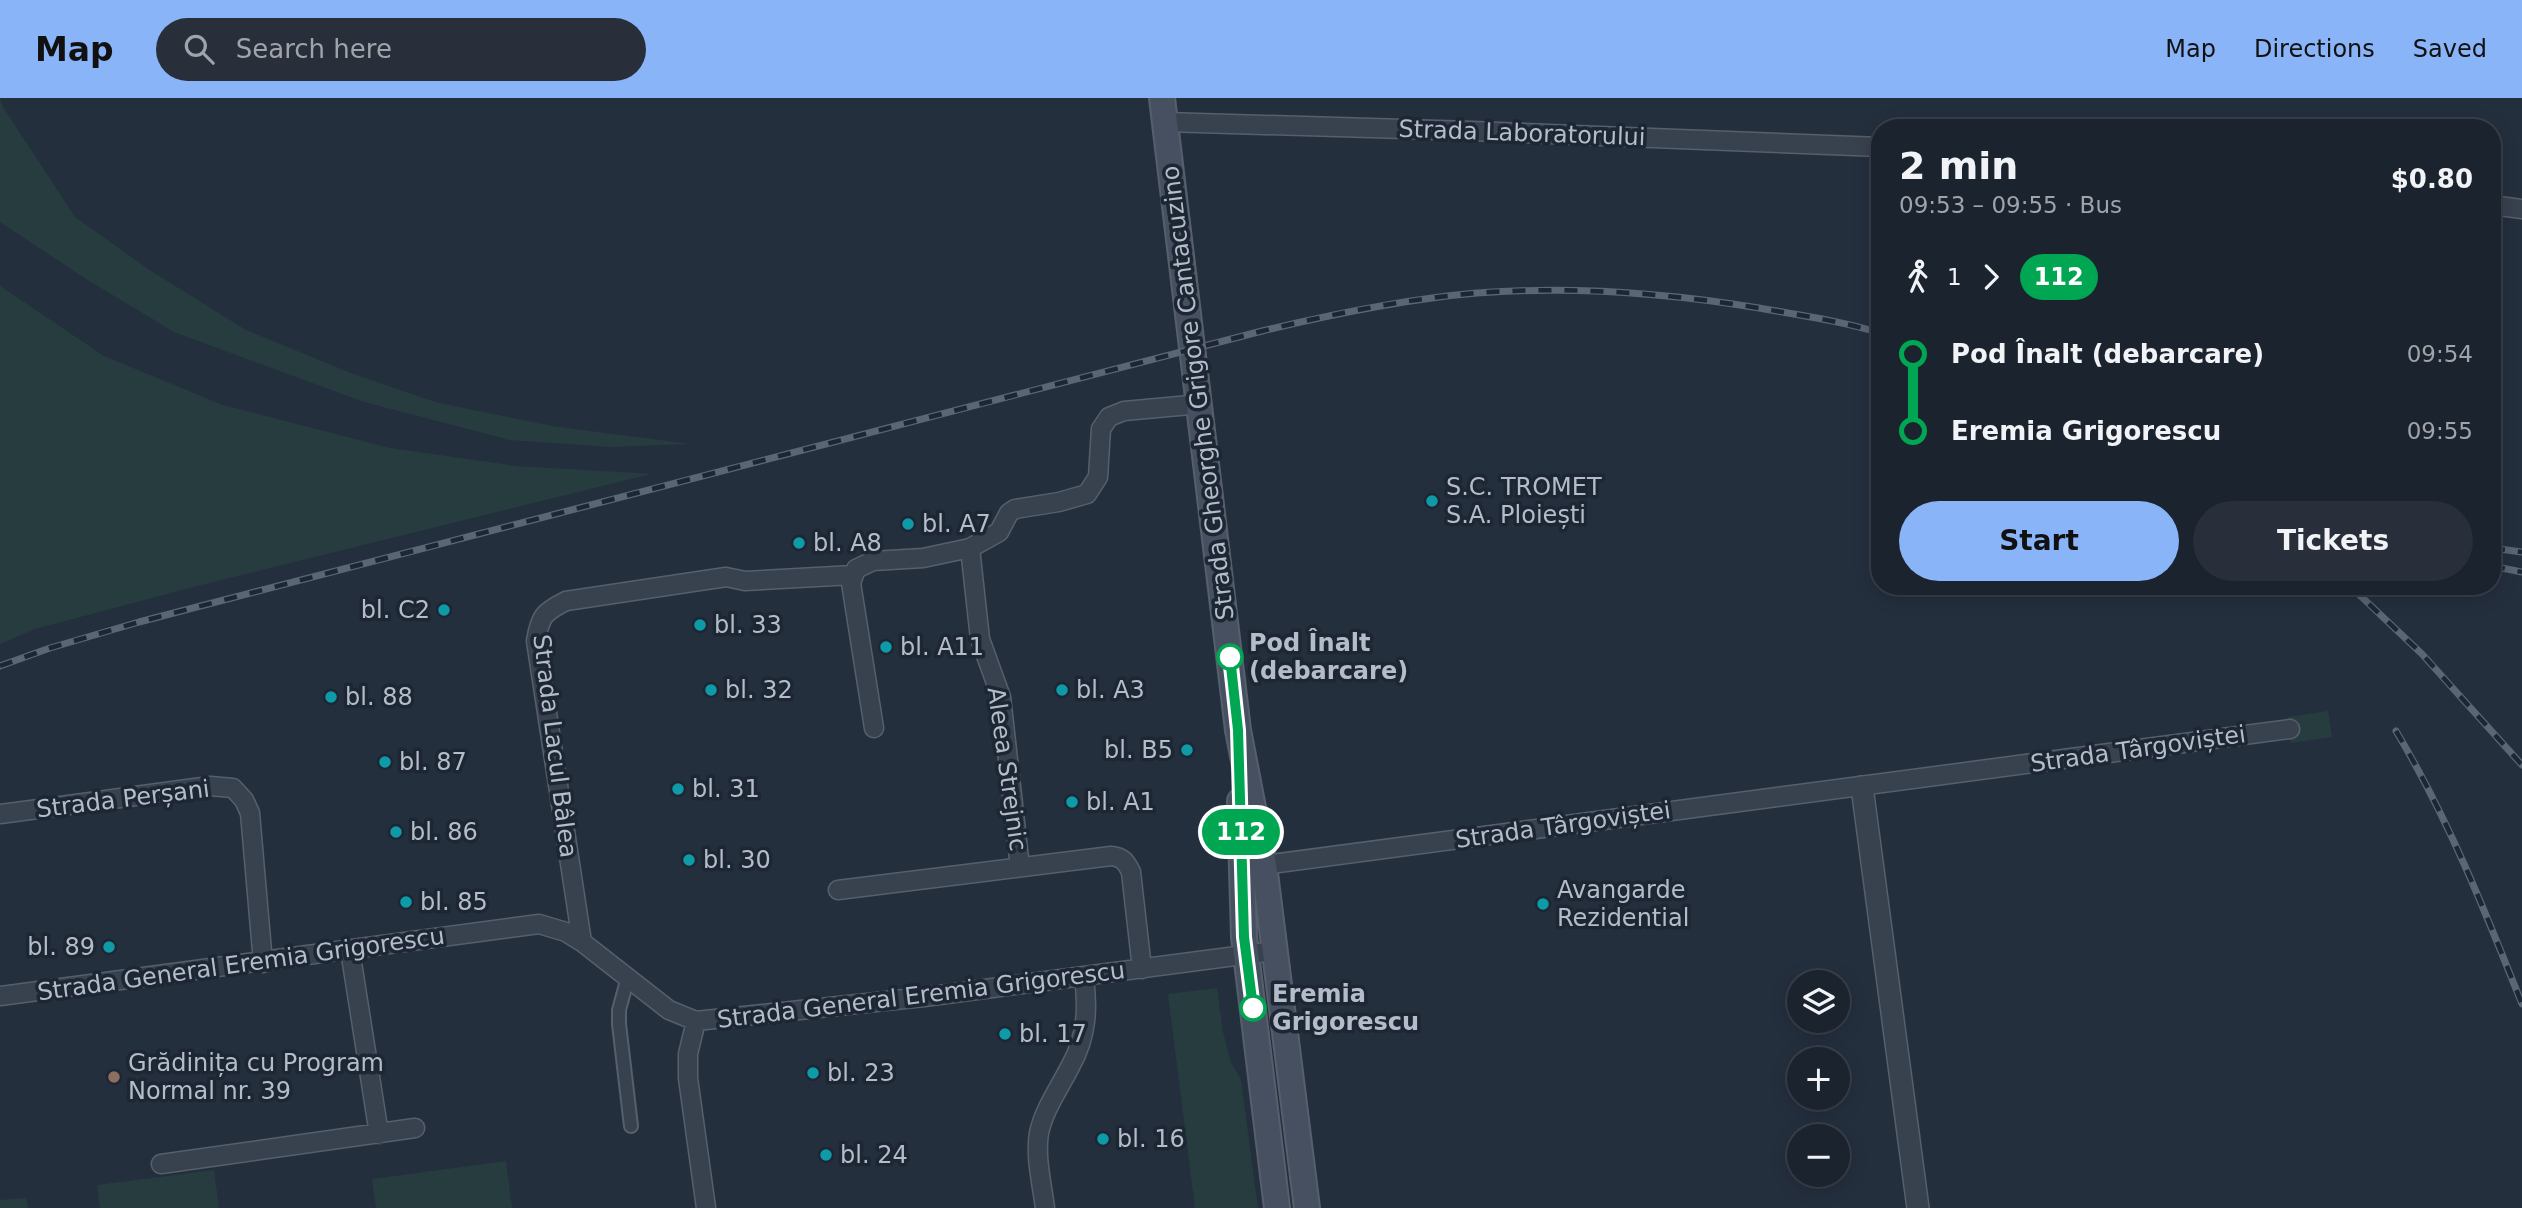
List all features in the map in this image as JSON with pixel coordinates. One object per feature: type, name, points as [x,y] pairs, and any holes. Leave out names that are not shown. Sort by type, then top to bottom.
[{"type":"main road","name":"Strada Gheorghe Grigore Cantacuzino","points":[[1164,110],[1253,866],[1274,951],[1307,1208]]},
{"type":"main road","name":"Strada Gheorghe Grigore Cantacuzino","points":[[1253,866],[1246,955],[1277,1208]]},
{"type":"street","name":"Strada Laboratorului","points":[[1164,110],[1472,131],[1871,147]]},
{"type":"street","points":[[2501,206],[2522,209]]},
{"type":"street","points":[[874,728],[851,583],[856,569],[873,561],[923,558],[970,548],[999,532],[1009,513],[1015,509],[1059,502],[1087,494],[1098,477],[1101,429],[1109,417],[1124,411],[1200,404]]},
{"type":"street","name":"Aleea Strejnic","points":[[970,548],[980,639],[1001,697],[1020,867]]},
{"type":"street","name":"Strada Lacul Bâlea","points":[[582,942],[536,641],[539,622],[549,610],[566,601],[726,577],[745,581],[853,575]]},
{"type":"street","name":"Strada Târgoviștei","points":[[1253,866],[2290,729]]},
{"type":"street","name":"Strada Perșani","points":[[0,814],[210,786],[233,788],[244,800],[250,813],[263,963]]},
{"type":"street","points":[[1862,787],[1918,1208]]},
{"type":"street","name":"Aleea Strejnic","points":[[838,890],[1119,857],[1126,862],[1131,873],[1142,969]]},
{"type":"street","name":"Strada General Eremia Grigorescu","points":[[0,996],[540,924],[566,932],[669,1010],[696,1021],[1084,977],[1274,951]]},
{"type":"street","points":[[350,950],[379,1134]]},
{"type":"street","points":[[1045,1208],[1038,1147],[1040,1131],[1045,1115],[1083,1038],[1088,1006],[1084,977]]},
{"type":"street","points":[[628,978],[619,1017],[631,1126]]},
{"type":"street","points":[[696,1021],[688,1054],[688,1078],[706,1208]]},
{"type":"street","points":[[161,1164],[415,1128]]},
{"type":"green space","points":[[0,99],[75,217],[151,271],[246,330],[351,373],[435,402],[552,426],[690,444],[611,447],[510,440],[364,402],[174,332],[86,279],[0,222]]},
{"type":"green space","points":[[0,286],[104,356],[223,405],[390,448],[517,466],[651,474],[201,585],[35,629],[0,644]]},
{"type":"green space","points":[[2328,711],[2332,737],[2291,743],[2288,717]]},
{"type":"green space","points":[[1217,988],[1230,1060],[1241,1080],[1258,1208],[1195,1208],[1168,994]]},
{"type":"green space","points":[[506,1161],[512,1208],[376,1208],[372,1179]]},
{"type":"green space","points":[[214,1170],[219,1208],[100,1208],[97,1185]]},
{"type":"green space","points":[[26,1198],[28,1208],[0,1208],[0,1200]]},
{"type":"railway","points":[[0,666],[139,622],[1262,331],[1369,308],[1477,293],[1548,290],[1619,292],[1759,308],[1871,331]]},
{"type":"railway","points":[[2501,549],[2522,552]]},
{"type":"railway","points":[[2501,568],[2522,572]]},
{"type":"railway","points":[[2360,595],[2422,654],[2522,765]]},
{"type":"railway","points":[[2396,731],[2449,831],[2522,1004]]},
{"type":"bus line","name":"112","points":[[1230,657],[1238,730],[1244,937],[1253,1008]]},
{"type":"place","name":"S.C. TROMET S.A. Ploiești","points":[[1432,501]]},
{"type":"place","name":"bl. A7","points":[[908,524]]},
{"type":"place","name":"bl. A8","points":[[799,543]]},
{"type":"place","name":"bl. C2","points":[[444,610]]},
{"type":"place","name":"bl. 33","points":[[700,625]]},
{"type":"place","name":"bl. A11","points":[[886,647]]},
{"type":"place","name":"Pod Înalt (debarcare)","points":[[1230,657]]},
{"type":"place","name":"bl. 32","points":[[711,690]]},
{"type":"place","name":"bl. A3","points":[[1062,690]]},
{"type":"place","name":"bl. 88","points":[[331,697]]},
{"type":"place","name":"bl. B5","points":[[1187,750]]},
{"type":"place","name":"bl. 87","points":[[385,762]]},
{"type":"place","name":"bl. 31","points":[[678,789]]},
{"type":"place","name":"bl. A1","points":[[1072,802]]},
{"type":"place","name":"bl. 86","points":[[396,832]]},
{"type":"place","name":"bl. 30","points":[[689,860]]},
{"type":"place","name":"bl. 85","points":[[406,902]]},
{"type":"place","name":"Avangarde Rezidential","points":[[1543,904]]},
{"type":"place","name":"bl. 89","points":[[109,947]]},
{"type":"place","name":"Eremia Grigorescu","points":[[1253,1008]]},
{"type":"place","name":"bl. 17","points":[[1005,1034]]},
{"type":"place","name":"bl. 23","points":[[813,1073]]},
{"type":"place","name":"Grădinița cu Program Normal nr. 39","points":[[114,1077]]},
{"type":"place","name":"bl. 16","points":[[1103,1139]]},
{"type":"place","name":"bl. 24","points":[[826,1155]]}]
